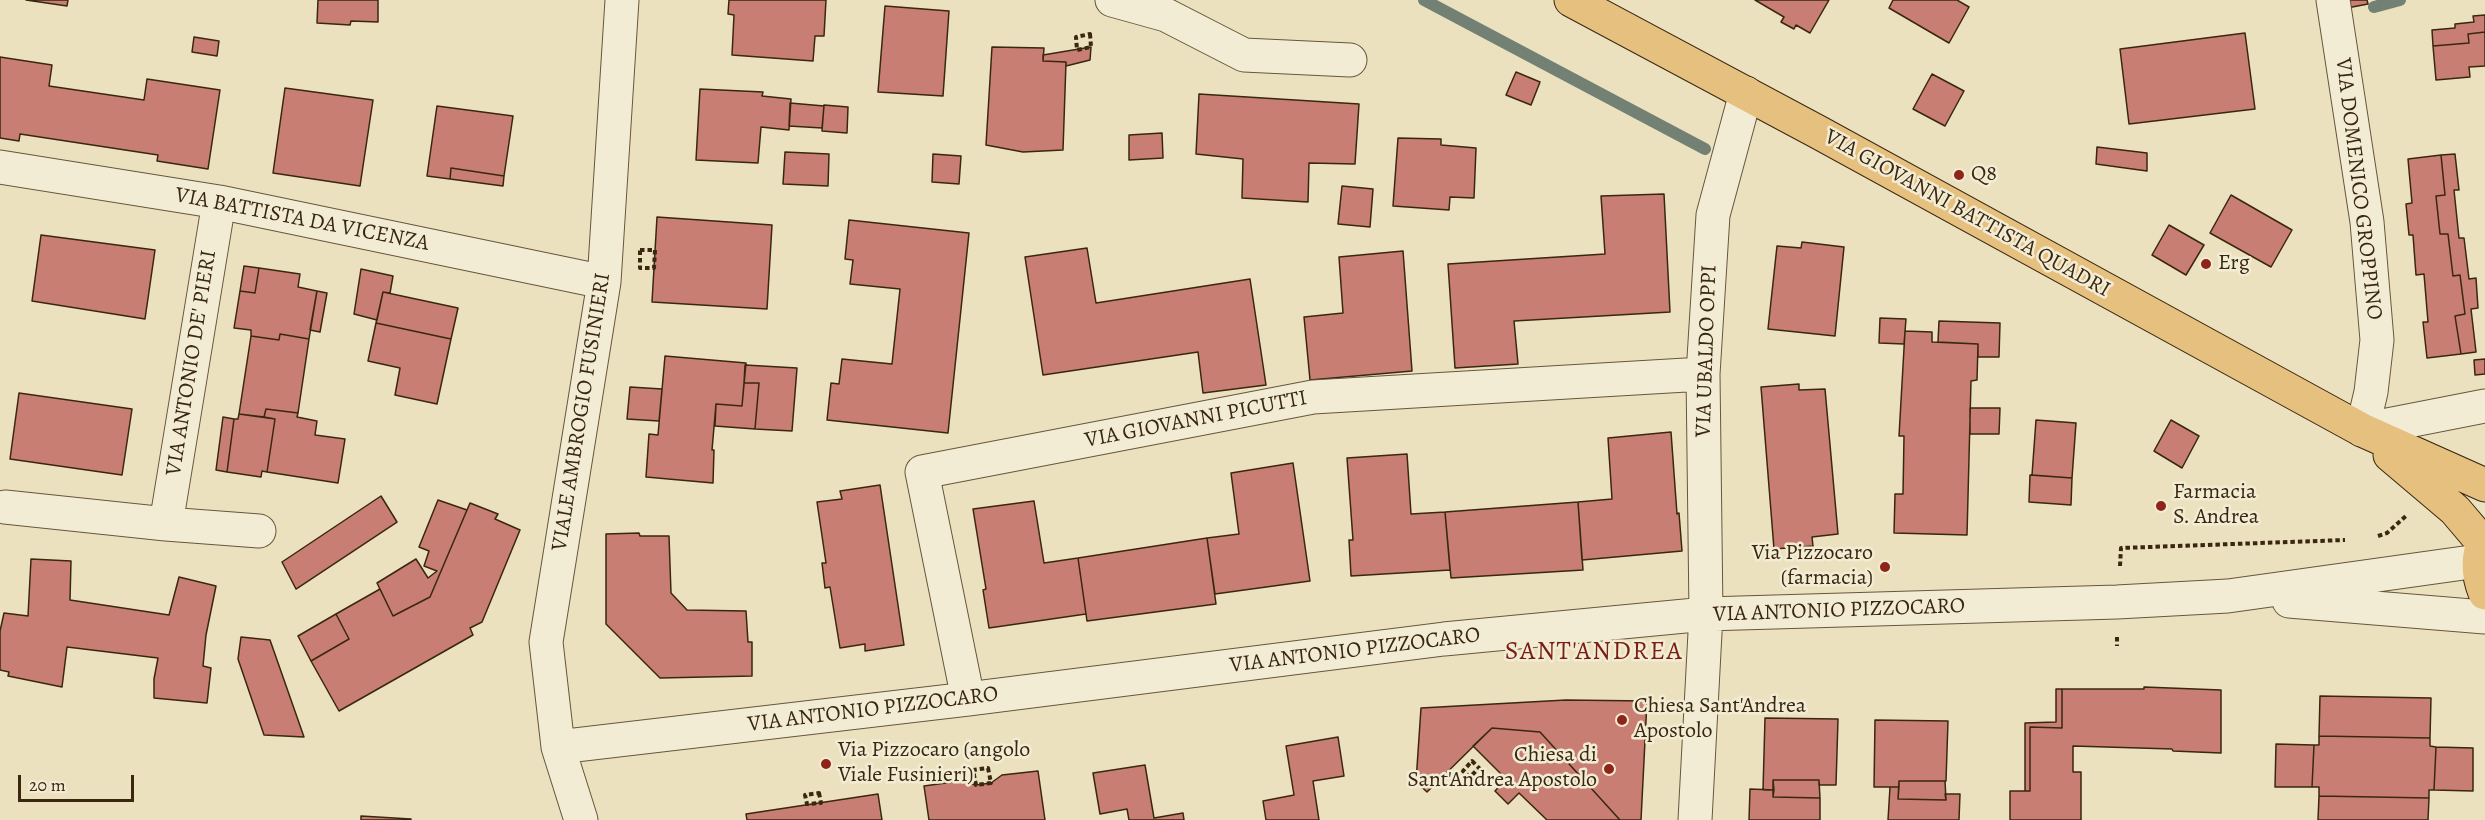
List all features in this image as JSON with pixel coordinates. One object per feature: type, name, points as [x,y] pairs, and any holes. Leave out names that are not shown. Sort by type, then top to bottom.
[{"type":"main road","name":"VIA GIOVANNI BATTISTA QUADRI","points":[[1571,0],[1746,93],[2362,430],[2485,485]]},
{"type":"main road","name":"VIA GIOVANNI BATTISTA QUADRI","points":[[2362,430],[2455,510],[2482,548],[2479,579],[2485,593]]},
{"type":"street","name":"VIALE AMBROGIO FUSINIERI","points":[[581,820],[558,747],[546,642],[604,282],[622,0]]},
{"type":"street","points":[[1112,0],[1166,15],[1244,55],[1350,60]]},
{"type":"street","name":"VIA DOMENICO GROPPINO","points":[[2332,0],[2367,222],[2377,340],[2371,392],[2362,430]]},
{"type":"street","name":"VIA UBALDO OPPI","points":[[1695,820],[1706,615],[1703,374],[1713,215],[1746,93]]},
{"type":"street","name":"VIA BATTISTA DA VICENZA","points":[[0,167],[219,202],[604,282]]},
{"type":"street","name":"VIA ANTONIO DE' PIERI","points":[[166,524],[219,202]]},
{"type":"street","name":"VIA GIOVANNI PICUTTI","points":[[968,699],[922,472],[1313,397],[1703,374]]},
{"type":"street","points":[[2362,430],[2485,406]]},
{"type":"street","points":[[5,507],[259,531]]},
{"type":"street","name":"VIA ANTONIO PIZZOCARO","points":[[2228,596],[2482,548]]},
{"type":"street","name":"VIA ANTONIO PIZZOCARO","points":[[558,747],[968,699],[1444,639],[1706,615],[2116,602],[2228,596],[2485,616]]},
{"type":"path","points":[[1090,34],[1091,47],[1077,50],[1076,37],[1090,34]]},
{"type":"path","points":[[640,250],[655,250],[654,268],[640,268],[640,250]]},
{"type":"path","points":[[2369,539],[2387,532],[2402,521],[2426,485]]},
{"type":"path","points":[[2117,646],[2116,602],[2121,548],[2357,540]]},
{"type":"path","points":[[988,768],[991,783],[976,785],[973,770],[988,768]]},
{"type":"path","points":[[819,794],[821,802],[807,804],[805,795],[819,794]]},
{"type":"building","points":[[26,0],[68,0],[67,6]]},
{"type":"building","points":[[318,0],[378,0],[378,22],[351,21],[350,25],[317,23]]},
{"type":"building","points":[[729,0],[826,0],[824,36],[815,36],[813,61],[732,55],[734,15],[728,14]]},
{"type":"building","points":[[1755,0],[1829,0],[1810,33],[1796,25],[1794,29],[1781,22],[1784,17]]},
{"type":"building","points":[[1893,0],[1957,0],[1969,7],[1949,43],[1889,8]]},
{"type":"building","points":[[2346,0],[2367,0],[2368,4],[2347,8]]},
{"type":"building","points":[[885,6],[949,11],[943,96],[878,92]]},
{"type":"building","points":[[2485,15],[2485,32],[2468,34],[2469,43],[2433,46],[2432,30],[2455,28],[2455,24],[2474,22],[2473,16]]},
{"type":"building","points":[[2485,32],[2485,66],[2469,67],[2470,77],[2436,80],[2433,46],[2469,43],[2468,34]]},
{"type":"building","points":[[2245,33],[2255,109],[2129,124],[2120,49]]},
{"type":"building","points":[[194,37],[219,41],[217,56],[192,52]]},
{"type":"building","points":[[992,47],[1044,48],[1043,61],[1066,62],[1063,150],[1023,152],[986,145]]},
{"type":"building","points":[[1091,47],[1090,60],[1066,66],[1066,62],[1043,61],[1043,55]]},
{"type":"building","points":[[0,57],[52,65],[49,86],[144,100],[147,79],[220,90],[208,169],[157,161],[158,155],[20,134],[19,141],[0,138]]},
{"type":"building","points":[[1516,72],[1540,82],[1531,105],[1506,95]]},
{"type":"building","points":[[1932,74],[1964,91],[1945,126],[1913,109]]},
{"type":"building","points":[[285,88],[373,100],[360,186],[273,173]]},
{"type":"building","points":[[700,89],[763,92],[762,96],[791,99],[789,130],[761,127],[758,163],[696,160]]},
{"type":"building","points":[[1199,94],[1359,104],[1355,164],[1309,163],[1308,202],[1242,198],[1243,159],[1196,154]]},
{"type":"building","points":[[790,103],[824,106],[822,128],[789,126]]},
{"type":"building","points":[[824,105],[848,107],[847,133],[822,131]]},
{"type":"building","points":[[437,106],[513,116],[504,176],[451,168],[450,179],[427,176]]},
{"type":"building","points":[[1162,133],[1163,158],[1129,160],[1129,135]]},
{"type":"building","points":[[1398,138],[1441,139],[1441,145],[1476,148],[1474,198],[1450,197],[1449,210],[1393,206]]},
{"type":"building","points":[[2097,147],[2147,153],[2147,171],[2096,164]]},
{"type":"building","points":[[785,152],[829,154],[828,186],[783,184]]},
{"type":"building","points":[[933,154],[961,156],[959,184],[932,182]]},
{"type":"building","points":[[2455,154],[2459,190],[2454,190],[2459,238],[2464,238],[2469,279],[2476,278],[2478,308],[2471,309],[2476,352],[2461,354],[2455,316],[2465,314],[2460,275],[2453,276],[2448,234],[2440,234],[2436,196],[2445,195],[2441,155]]},
{"type":"building","points":[[2441,155],[2445,195],[2436,196],[2440,234],[2448,234],[2453,276],[2460,275],[2465,314],[2455,316],[2461,354],[2427,358],[2423,322],[2428,322],[2424,274],[2416,275],[2413,235],[2409,235],[2406,204],[2412,203],[2408,159]]},
{"type":"building","points":[[451,168],[504,176],[503,186],[450,179]]},
{"type":"building","points":[[1342,186],[1373,189],[1370,227],[1338,224]]},
{"type":"building","points":[[1664,194],[1670,312],[1514,321],[1518,364],[1455,368],[1448,264],[1605,254],[1601,196]]},
{"type":"building","points":[[2231,195],[2292,230],[2271,267],[2210,233]]},
{"type":"building","points":[[657,217],[772,225],[767,309],[652,302]]},
{"type":"building","points":[[849,220],[969,233],[948,433],[827,420],[831,383],[839,384],[842,359],[892,364],[900,289],[850,284],[853,260],[845,259]]},
{"type":"building","points":[[2169,225],[2204,245],[2186,275],[2152,255]]},
{"type":"building","points":[[41,235],[155,250],[145,319],[32,301]]},
{"type":"building","points":[[1802,242],[1844,247],[1835,336],[1768,329],[1777,246],[1801,248]]},
{"type":"building","points":[[1087,248],[1096,303],[1250,279],[1266,385],[1203,393],[1198,352],[1043,375],[1025,257]]},
{"type":"building","points":[[1403,251],[1412,371],[1310,380],[1304,317],[1343,313],[1339,257]]},
{"type":"building","points":[[244,266],[259,268],[255,293],[240,291]]},
{"type":"building","points":[[259,268],[300,274],[298,287],[317,291],[309,339],[280,334],[279,340],[251,336],[251,330],[234,328],[240,291],[255,293]]},
{"type":"building","points":[[361,269],[393,276],[390,293],[383,292],[377,320],[354,314]]},
{"type":"building","points":[[317,291],[327,293],[320,332],[310,330]]},
{"type":"building","points":[[383,292],[458,308],[451,339],[376,323]]},
{"type":"building","points":[[1880,318],[1906,319],[1904,344],[1879,343]]},
{"type":"building","points":[[1939,321],[2000,323],[1999,357],[1978,357],[1978,344],[1938,342]]},
{"type":"building","points":[[376,323],[451,339],[437,404],[395,395],[400,368],[368,361]]},
{"type":"building","points":[[1905,331],[1932,332],[1932,342],[1978,344],[1977,380],[1971,381],[1967,535],[1894,533],[1895,494],[1903,494],[1904,436],[1899,436]]},
{"type":"building","points":[[280,334],[309,339],[298,413],[266,409],[264,417],[239,414],[251,336],[279,340]]},
{"type":"building","points":[[665,356],[746,363],[742,406],[716,404],[712,450],[714,450],[713,483],[646,477],[649,434],[658,435]]},
{"type":"building","points":[[2485,359],[2485,374],[2475,375],[2474,360]]},
{"type":"building","points":[[745,365],[797,368],[792,431],[755,429],[759,383],[744,383]]},
{"type":"building","points":[[744,383],[759,383],[755,429],[715,426],[716,404],[742,406]]},
{"type":"building","points":[[1799,384],[1799,390],[1825,389],[1838,534],[1812,537],[1813,546],[1774,549],[1761,387]]},
{"type":"building","points":[[630,387],[662,389],[659,421],[627,419]]},
{"type":"building","points":[[19,393],[132,409],[122,475],[10,459]]},
{"type":"building","points":[[1970,408],[2000,408],[1999,434],[1970,434]]},
{"type":"building","points":[[266,409],[298,413],[297,417],[317,421],[315,435],[345,439],[338,483],[267,472],[275,419],[264,417]]},
{"type":"building","points":[[239,414],[275,419],[267,472],[262,471],[261,477],[227,472],[234,419],[238,419]]},
{"type":"building","points":[[223,417],[234,419],[227,472],[216,470]]},
{"type":"building","points":[[2036,420],[2076,423],[2072,478],[2032,475]]},
{"type":"building","points":[[2171,420],[2199,436],[2182,468],[2154,451]]},
{"type":"building","points":[[1671,432],[1682,551],[1582,560],[1578,502],[1612,499],[1608,438]]},
{"type":"building","points":[[1407,454],[1411,514],[1445,512],[1450,570],[1351,576],[1349,540],[1353,540],[1347,458]]},
{"type":"building","points":[[1293,463],[1310,581],[1215,594],[1207,538],[1239,534],[1231,473]]},
{"type":"building","points":[[2030,475],[2072,478],[2071,505],[2029,502]]},
{"type":"building","points":[[880,485],[904,645],[865,651],[865,644],[840,648],[830,587],[825,588],[822,563],[826,563],[817,502],[842,499],[840,491]]},
{"type":"building","points":[[381,496],[397,522],[296,589],[282,562]]},
{"type":"building","points":[[438,500],[467,510],[430,597],[393,616],[377,583],[416,559],[428,578],[437,571],[424,566],[429,551],[419,547]]},
{"type":"building","points":[[1034,501],[1044,563],[1078,558],[1086,614],[989,628],[983,590],[986,589],[973,509]]},
{"type":"building","points":[[1578,502],[1583,570],[1451,578],[1445,512]]},
{"type":"building","points":[[470,503],[498,514],[495,519],[520,530],[482,622],[470,628],[473,635],[339,711],[311,661],[349,639],[336,614],[380,589],[393,616],[430,597]]},
{"type":"building","points":[[639,533],[640,536],[669,536],[671,593],[687,610],[746,611],[748,642],[752,642],[752,676],[660,678],[606,624],[606,534]]},
{"type":"building","points":[[1207,538],[1216,604],[1087,621],[1078,558]]},
{"type":"building","points":[[31,559],[71,561],[70,600],[169,615],[179,577],[216,586],[206,635],[203,666],[211,668],[207,703],[154,698],[154,679],[158,658],[67,647],[62,687],[8,676],[9,672],[0,670],[0,631],[4,613],[28,616]]},
{"type":"building","points":[[336,614],[349,639],[311,661],[298,636]]},
{"type":"building","points":[[241,637],[270,640],[304,737],[264,735],[238,659]]},
{"type":"building","points":[[2144,687],[2221,690],[2221,753],[2073,746],[2073,772],[2081,772],[2081,820],[2010,820],[2010,791],[2030,791],[2030,727],[2062,728],[2062,689],[2144,689]]},
{"type":"building","points":[[2056,689],[2062,689],[2062,728],[2030,727],[2030,791],[2025,791],[2025,723],[2056,722]]},
{"type":"building","points":[[2320,696],[2431,698],[2430,738],[2319,736]]},
{"type":"building","name":"Chiesa di Sant'Andrea Apostolo","points":[[1566,700],[1647,701],[1641,820],[1620,820],[1540,732],[1492,728],[1427,792],[1416,782],[1421,708]]},
{"type":"building","points":[[1765,718],[1838,719],[1836,785],[1819,785],[1819,780],[1773,780],[1774,790],[1763,790]]},
{"type":"building","points":[[1875,720],[1948,721],[1946,781],[1899,781],[1899,787],[1874,787]]},
{"type":"building","points":[[1492,728],[1540,732],[1620,820],[1547,820],[1519,793],[1508,804],[1495,791],[1506,779],[1473,746]]},
{"type":"building","points":[[2319,736],[2430,738],[2430,746],[2436,747],[2434,790],[2429,790],[2429,798],[2319,796],[2319,787],[2312,787],[2314,745],[2319,745]]},
{"type":"building","points":[[1338,737],[1344,776],[1313,781],[1319,820],[1266,820],[1263,801],[1294,795],[1286,746]]},
{"type":"building","points":[[2276,744],[2314,745],[2312,787],[2275,787]]},
{"type":"building","points":[[2436,747],[2473,748],[2473,791],[2434,790]]},
{"type":"building","points":[[1145,765],[1154,818],[1183,813],[1184,820],[1129,820],[1127,809],[1100,814],[1093,773]]},
{"type":"building","points":[[1038,771],[1045,820],[929,820],[924,786],[960,781],[976,785],[991,783],[1002,775]]},
{"type":"building","points":[[1773,780],[1819,780],[1820,798],[1773,797]]},
{"type":"building","points":[[1899,781],[1945,781],[1946,800],[1898,799]]},
{"type":"building","points":[[1890,787],[1899,787],[1898,799],[1946,800],[1945,794],[1960,794],[1959,820],[1888,820]]},
{"type":"building","points":[[1750,789],[1774,790],[1773,797],[1820,798],[1820,820],[1749,820]]},
{"type":"building","points":[[878,794],[882,820],[747,820],[746,814]]},
{"type":"building","points":[[2319,796],[2429,798],[2428,820],[2318,820]]},
{"type":"building","points":[[361,816],[411,819],[411,820],[361,820]]},
{"type":"waterway","points":[[1424,0],[1705,149]]},
{"type":"waterway","points":[[2374,7],[2400,0]]},
{"type":"place","name":"Q8","points":[[1959,175]]},
{"type":"place","name":"Erg","points":[[2206,264]]},
{"type":"place","name":"Farmacia S. Andrea","points":[[2161,506]]},
{"type":"place","name":"Via Pizzocaro (farmacia)","points":[[1885,567]]},
{"type":"place","name":"Chiesa Sant'Andrea Apostolo","points":[[1622,720]]},
{"type":"place","name":"Via Pizzocaro (angolo Viale Fusinieri)","points":[[826,764]]},
{"type":"place","name":"Chiesa di Sant'Andrea Apostolo","points":[[1609,769]]},
{"type":"district","name":"SANT'ANDREA","points":[[1594,653]]}]
